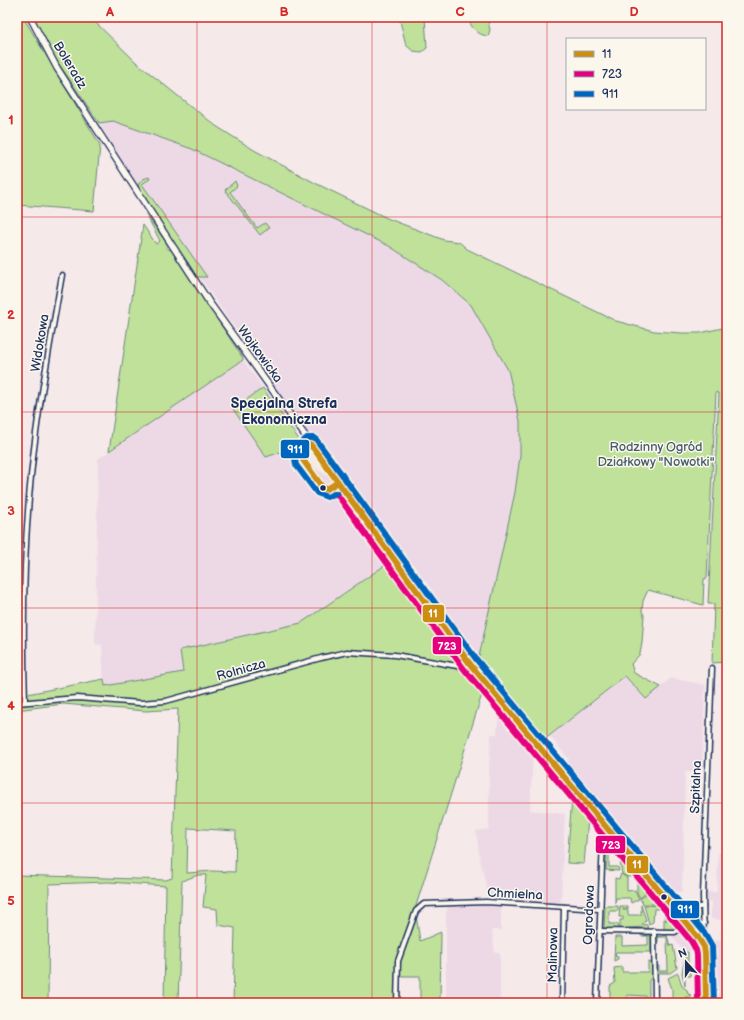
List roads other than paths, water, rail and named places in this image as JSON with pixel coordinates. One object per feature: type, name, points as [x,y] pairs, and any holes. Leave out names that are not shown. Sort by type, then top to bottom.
[{"type":"street","name":"Boleradz","points":[[30,17],[58,68],[80,102]]},
{"type":"street","name":"Wojkowicka","points":[[80,102],[209,302],[470,664],[694,932],[704,947]]},
{"type":"street","name":"Widokowa","points":[[25,702],[23,621],[29,504],[36,433],[62,275]]},
{"type":"street","name":"Rolnicza","points":[[17,703],[76,698],[140,703],[166,701],[347,652],[395,655],[462,667],[470,664]]},
{"type":"street","name":"Szpitalna","points":[[706,1003],[703,906],[712,668]]},
{"type":"street","name":"Ogrodowa","points":[[597,1003],[598,931],[603,838],[608,830]]},
{"type":"street","name":"Chmielna","points":[[397,1003],[398,961],[416,911],[424,904],[486,902],[599,909]]},
{"type":"street","points":[[681,917],[690,910],[703,906]]},
{"type":"street","name":"Malinowa","points":[[562,1003],[564,907]]},
{"type":"street","points":[[598,931],[675,932],[686,923]]},
{"type":"street","points":[[694,932],[704,923]]},
{"type":"street","points":[[654,932],[655,1003]]},
{"type":"district","name":"Specjalna Strefa Ekonomiczna","points":[[284,412]]},
{"type":"park label","name":"Rodzinny Ogród Działkowy \"Nowotki\"","points":[[656,454]]}]
